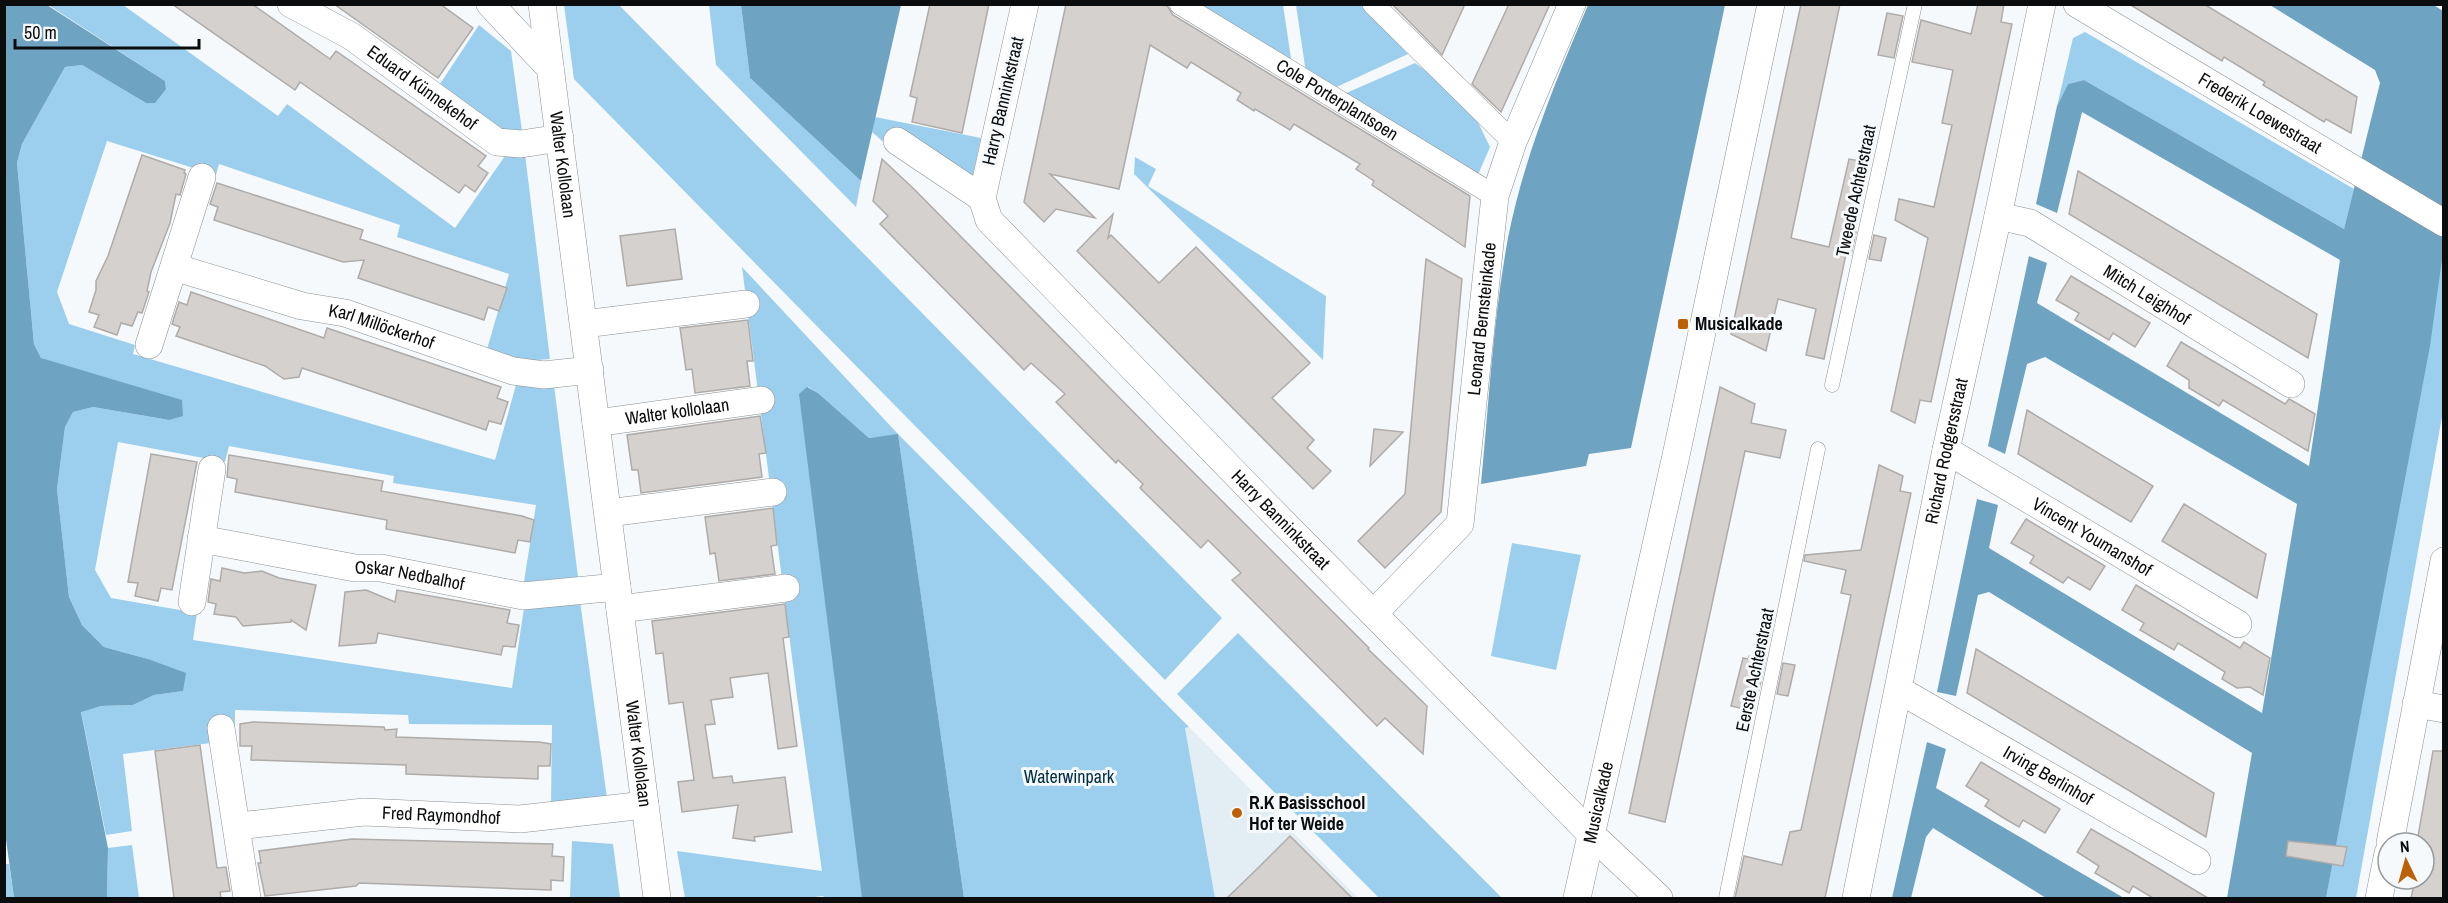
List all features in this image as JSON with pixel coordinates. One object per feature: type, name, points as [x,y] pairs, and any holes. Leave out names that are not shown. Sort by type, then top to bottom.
[{"type":"street","name":"Eduard Künnekehof","points":[[291,4],[351,36],[497,142],[522,144],[560,138]]},
{"type":"street","points":[[490,4],[550,68]]},
{"type":"street","name":"Walter Kollolaan","points":[[542,4],[657,898]]},
{"type":"street","name":"Harry Banninkstraat","points":[[1025,4],[982,198],[989,220],[1256,495],[1591,834],[1659,898]]},
{"type":"street","name":"Cole Porterplantsoen","points":[[1180,4],[1495,196]]},
{"type":"street","points":[[1373,4],[1513,142]]},
{"type":"street","name":"Leonard Bernsteinkade","points":[[1374,613],[1460,524],[1495,196],[1513,142],[1572,4]]},
{"type":"street","name":"Musicalkade","points":[[1577,898],[1677,451],[1771,4]]},
{"type":"street","name":"Richard Rodgersstraat","points":[[1856,898],[1946,450],[2042,4]]},
{"type":"street","name":"Frederik Loewestraat","points":[[2077,4],[2444,223]]},
{"type":"street","points":[[897,141],[982,198]]},
{"type":"street","points":[[149,345],[202,177]]},
{"type":"street","name":"Mitch Leighhof","points":[[1998,216],[2030,223],[2291,384]]},
{"type":"street","name":"Karl Millöckerhof","points":[[174,267],[302,306],[345,313],[513,371],[544,375],[590,370]]},
{"type":"street","points":[[584,324],[746,304]]},
{"type":"street","name":"Walter kollolaan","points":[[596,423],[761,400]]},
{"type":"street","name":"Vincent Youmanshof","points":[[1946,450],[2238,624]]},
{"type":"street","points":[[192,602],[212,469]]},
{"type":"street","points":[[608,513],[773,492]]},
{"type":"street","name":"Oskar Nedbalhof","points":[[201,539],[355,568],[381,568],[523,596],[618,598]]},
{"type":"street","points":[[2392,831],[2444,561]]},
{"type":"street","points":[[618,598],[786,588]]},
{"type":"street","name":"Irving Berlinhof","points":[[1899,690],[2197,861]]},
{"type":"street","points":[[2416,704],[2444,709]]},
{"type":"street","points":[[221,728],[238,826],[247,898]]},
{"type":"street","name":"Fred Raymondhof","points":[[238,826],[364,812],[520,819],[645,806]]},
{"type":"lane","name":"Tweede Achterstraat","points":[[1832,386],[1915,4]]},
{"type":"lane","name":"Eerste Achterstraat","points":[[1726,898],[1818,448]]},
{"type":"shaded area","points":[[2432,4],[2443,11],[2443,252],[2430,346],[2326,898],[2227,898],[2252,753],[1989,592],[1978,595],[1956,696],[1937,692],[1977,499],[1998,505],[1989,548],[2262,713],[2297,504],[2045,357],[2027,364],[2005,454],[1988,446],[2029,256],[2047,263],[2037,303],[2309,466],[2340,260],[2082,112],[2057,213],[2036,204],[2057,106],[2068,84],[2084,80],[2344,229],[2380,83],[2375,70],[2270,5]]},
{"type":"shaded area","points":[[4,5],[47,5],[165,81],[166,89],[155,103],[146,103],[82,65],[65,67],[22,144],[17,163],[34,344],[41,358],[182,400],[183,416],[169,420],[93,407],[73,412],[65,427],[57,489],[69,597],[82,625],[104,647],[148,659],[186,673],[183,691],[154,695],[133,705],[101,706],[81,712],[108,848],[107,898],[14,898],[5,832]]},
{"type":"shaded area","points":[[741,5],[901,5],[861,181],[750,78]]},
{"type":"shaded area","points":[[1588,5],[1725,5],[1631,448],[1589,454],[1586,466],[1481,484],[1492,361],[1508,238],[1532,148]]},
{"type":"shaded area","points":[[807,387],[818,393],[869,438],[898,434],[964,898],[862,898],[799,394]]},
{"type":"shaded area","name":"R.K Basisschool Hof ter Weide","points":[[1189,727],[1358,898],[1215,898],[1185,728]]},
{"type":"shaded area","points":[[1927,742],[1946,749],[1936,788],[2124,898],[2046,898],[1933,828],[1926,837],[1911,898],[1892,898]]},
{"type":"green space","points":[[47,4],[123,5],[278,116],[287,104],[455,228],[505,156],[525,154],[550,359],[525,361],[487,349],[509,274],[397,237],[400,225],[219,164],[216,175],[107,141],[57,292],[69,324],[135,345],[133,354],[495,460],[516,385],[554,385],[578,577],[524,582],[536,505],[393,483],[394,476],[229,446],[225,462],[118,442],[95,570],[111,598],[197,613],[193,640],[512,688],[524,608],[580,601],[607,798],[551,806],[552,725],[409,724],[408,715],[235,710],[235,740],[123,754],[132,831],[106,835],[81,711],[101,706],[133,705],[154,695],[182,691],[148,659],[104,647],[82,625],[69,597],[57,489],[65,427],[73,412],[93,407],[169,420],[41,358],[34,344],[17,163],[22,144],[65,67],[82,65],[146,103],[166,89],[165,81]]},
{"type":"green space","points":[[564,5],[619,5],[1222,618],[1165,680],[574,79]]},
{"type":"green space","points":[[709,5],[741,5],[750,78],[861,181],[856,207],[716,65]]},
{"type":"green space","points":[[1193,5],[1283,5],[1292,65]]},
{"type":"green space","points":[[1296,5],[1360,5],[1408,54],[1330,90],[1306,73]]},
{"type":"green space","points":[[479,25],[511,51],[522,131],[502,132],[440,84]]},
{"type":"green space","points":[[2085,32],[2354,189],[2344,229],[2084,80],[2068,84],[2057,106],[2073,38]]},
{"type":"green space","points":[[1415,63],[1459,95],[1472,110],[1490,147],[1477,177],[1344,94]]},
{"type":"green space","points":[[875,117],[981,138],[971,183],[909,165],[872,132]]},
{"type":"green space","points":[[1135,157],[1156,169],[1148,186],[1326,296],[1323,360],[1134,174]]},
{"type":"green space","points":[[2443,250],[2443,411],[2356,898],[2326,898]]},
{"type":"green space","name":"Waterwinpark","points":[[742,267],[898,434],[1189,727],[1185,728],[1215,898],[964,898],[898,435],[869,438],[818,393],[808,387],[863,898],[824,898],[823,896],[685,898],[677,851],[822,871],[797,696]]},
{"type":"green space","points":[[1512,543],[1581,555],[1556,670],[1491,656]]},
{"type":"green space","points":[[1238,633],[1502,898],[1379,898],[1177,694]]},
{"type":"green space","points":[[572,841],[613,844],[620,898],[570,898]]},
{"type":"green space","points":[[132,845],[139,898],[107,898],[108,848]]},
{"type":"green space","points":[[5,864],[9,864],[14,898],[5,898]]},
{"type":"building","points":[[172,4],[252,4],[330,59],[336,51],[486,156],[478,166],[488,173],[475,192],[465,185],[459,193],[300,82],[295,90]]},
{"type":"building","points":[[334,4],[440,4],[473,28],[438,78]]},
{"type":"building","points":[[930,4],[989,4],[962,133],[912,122],[917,98],[910,96]]},
{"type":"building","points":[[1066,4],[1164,4],[1173,15],[1470,196],[1465,247],[1372,185],[1374,181],[1356,169],[1360,164],[1294,124],[1290,130],[1255,109],[1254,111],[1237,100],[1241,93],[1191,62],[1187,68],[1150,45],[1119,189],[1050,174],[1095,218],[1056,209],[1044,222],[1024,202]]},
{"type":"building","points":[[1392,4],[1465,4],[1442,55]]},
{"type":"building","points":[[1509,4],[1550,4],[1501,112],[1472,84]]},
{"type":"building","points":[[1801,4],[1840,4],[1791,238],[1829,247],[1849,159],[1867,162],[1852,231],[1856,232],[1851,255],[1846,254],[1824,359],[1806,355],[1816,309],[1778,299],[1766,351],[1731,334]]},
{"type":"building","points":[[1978,4],[2004,4],[2001,22],[2012,24],[1931,402],[1920,400],[1915,423],[1891,411],[1928,238],[1895,220],[1899,199],[1934,207],[1952,125],[1942,123],[1953,70],[1912,62],[1921,20],[1971,34]]},
{"type":"building","points":[[2129,4],[2204,4],[2357,97],[2351,133],[2326,119],[2324,122],[2263,85],[2265,82],[2224,57],[2222,61]]},
{"type":"building","points":[[1887,13],[1903,16],[1894,58],[1878,55]]},
{"type":"building","points":[[142,155],[185,170],[186,174],[180,195],[176,194],[170,223],[151,272],[147,291],[149,292],[142,313],[138,312],[132,326],[121,323],[117,335],[94,327],[99,315],[89,312],[96,290],[96,281],[108,256]]},
{"type":"building","points":[[882,159],[1427,706],[1423,754],[1385,718],[1377,726],[1232,580],[1241,573],[1208,540],[1201,548],[1140,488],[1143,484],[1118,460],[1116,463],[1056,402],[1065,394],[1031,363],[1024,370],[880,224],[888,216],[873,201]]},
{"type":"building","points":[[2078,171],[2317,314],[2308,358],[2069,214]]},
{"type":"building","points":[[217,183],[363,230],[360,239],[507,288],[499,311],[488,307],[484,320],[358,278],[364,260],[343,262],[214,220],[218,207],[210,204]]},
{"type":"building","points":[[1113,214],[1108,238],[1111,235],[1159,283],[1196,247],[1310,363],[1272,398],[1314,440],[1307,448],[1331,471],[1313,489],[1077,251]]},
{"type":"building","points":[[675,229],[682,279],[627,286],[620,236]]},
{"type":"building","points":[[1874,235],[1886,238],[1881,261],[1869,259]]},
{"type":"building","points":[[1426,259],[1462,279],[1441,512],[1385,568],[1358,541],[1405,494]]},
{"type":"building","points":[[2071,276],[2150,323],[2135,347],[2113,333],[2109,340],[2075,320],[2079,313],[2056,300]]},
{"type":"building","points":[[191,292],[324,338],[327,328],[501,387],[497,398],[508,402],[501,424],[489,421],[486,430],[302,368],[299,377],[284,379],[265,366],[176,336],[180,327],[172,324],[179,302],[187,305]]},
{"type":"building","points":[[748,320],[753,361],[747,361],[750,386],[695,393],[692,369],[686,370],[680,328]]},
{"type":"building","points":[[2181,342],[2285,404],[2289,399],[2315,414],[2308,451],[2223,400],[2219,406],[2189,388],[2189,380],[2167,366]]},
{"type":"building","points":[[1720,387],[1755,404],[1751,423],[1786,430],[1780,458],[1745,451],[1665,822],[1629,813]]},
{"type":"building","points":[[2027,410],[2153,486],[2131,522],[2018,454]]},
{"type":"building","points":[[760,416],[766,453],[759,454],[762,477],[641,493],[638,470],[632,470],[627,435]]},
{"type":"building","points":[[1374,429],[1403,432],[1370,466]]},
{"type":"building","points":[[151,454],[197,462],[172,590],[161,588],[158,601],[135,596],[138,583],[128,582]]},
{"type":"building","points":[[229,455],[383,481],[381,491],[522,516],[534,520],[530,542],[518,540],[515,553],[386,529],[387,520],[235,492],[237,479],[227,477]]},
{"type":"building","points":[[1879,465],[1903,476],[1900,491],[1911,493],[1825,898],[1735,898],[1744,856],[1782,865],[1790,832],[1801,830],[1851,595],[1841,593],[1846,570],[1804,561],[1805,555],[1861,550]]},
{"type":"building","points":[[2184,504],[2266,554],[2257,598],[2162,541]]},
{"type":"building","points":[[773,508],[777,545],[771,546],[775,574],[719,581],[715,553],[710,554],[705,517]]},
{"type":"building","points":[[2026,519],[2105,566],[2090,590],[2068,577],[2063,583],[2030,563],[2034,556],[2011,543]]},
{"type":"building","points":[[222,568],[244,573],[262,571],[279,578],[316,585],[306,630],[291,620],[291,622],[243,626],[236,617],[214,614],[216,604],[208,602],[211,579],[220,581]]},
{"type":"building","points":[[2136,585],[2240,648],[2244,642],[2270,658],[2263,695],[2250,687],[2237,688],[2222,679],[2225,672],[2178,643],[2174,650],[2140,630],[2144,623],[2122,610]]},
{"type":"building","points":[[366,590],[395,602],[397,590],[510,610],[507,623],[519,625],[515,647],[503,646],[501,655],[378,633],[376,643],[339,646],[345,592]]},
{"type":"building","points":[[785,604],[789,637],[783,638],[797,746],[778,749],[768,673],[730,678],[733,697],[711,700],[715,724],[705,725],[713,778],[732,776],[733,783],[785,777],[792,832],[754,837],[755,841],[733,838],[738,805],[682,812],[678,782],[694,780],[683,702],[669,704],[663,653],[656,654],[652,621]]},
{"type":"building","points":[[1976,649],[2214,793],[2206,837],[1967,693]]},
{"type":"building","points":[[1749,656],[1766,659],[1759,690],[1754,689],[1749,710],[1731,706],[1743,658],[1748,659]]},
{"type":"building","points":[[1783,663],[1795,665],[1788,696],[1777,694]]},
{"type":"building","points":[[253,722],[384,727],[385,730],[397,729],[396,737],[539,742],[551,744],[550,766],[538,766],[538,779],[406,774],[406,765],[251,760],[252,746],[240,746],[240,724]]},
{"type":"building","points":[[200,745],[217,868],[226,867],[230,891],[220,892],[221,898],[174,898],[155,751]]},
{"type":"building","points":[[2433,751],[2444,751],[2444,898],[2411,898],[2412,891],[2436,891],[2436,831],[2419,831]]},
{"type":"building","points":[[1981,762],[2060,809],[2045,833],[2023,820],[2019,827],[2002,817],[1985,806],[1989,800],[1966,786]]},
{"type":"building","points":[[2091,829],[2208,898],[2153,898],[2133,886],[2129,893],[2095,873],[2099,866],[2077,852]]},
{"type":"building","points":[[1290,836],[1352,898],[1227,898],[1257,869]]},
{"type":"building","points":[[352,839],[553,844],[552,856],[564,857],[563,881],[551,880],[551,890],[359,883],[356,886],[265,896],[258,863],[261,863],[259,851]]},
{"type":"building","points":[[2288,841],[2347,847],[2343,866],[2286,856]]},
{"type":"place","name":"Musicalkade","points":[[1683,324]]},
{"type":"place","name":"R.K Basisschool Hof ter Weide","points":[[1237,813]]}]
